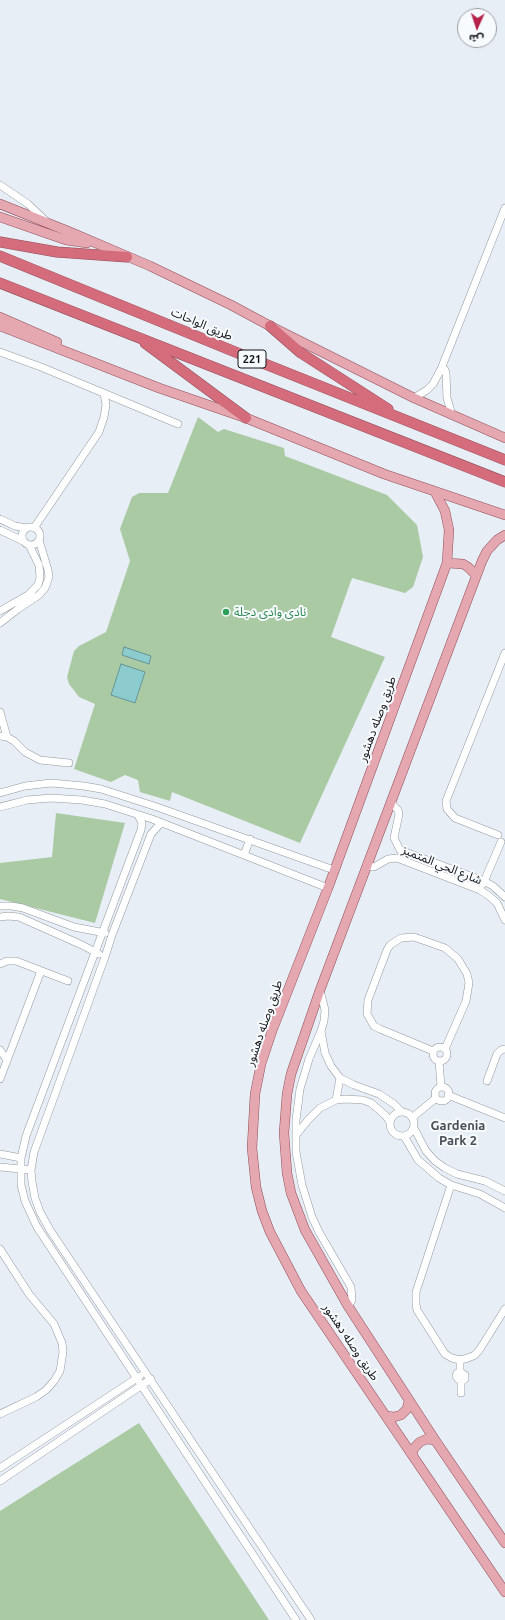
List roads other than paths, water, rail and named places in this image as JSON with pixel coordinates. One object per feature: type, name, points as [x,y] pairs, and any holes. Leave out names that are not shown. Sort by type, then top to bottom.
[{"type":"highway","points":[[0,242],[57,252],[127,258]]},
{"type":"highway","name":"طريق الواحات","points":[[0,256],[505,460]]},
{"type":"highway","name":"221","points":[[0,283],[505,482]]},
{"type":"highway","points":[[270,326],[301,353],[408,422]]},
{"type":"highway","points":[[134,335],[246,418]]},
{"type":"main road","points":[[0,204],[99,244],[127,258],[150,266],[231,305],[414,398],[505,438]]},
{"type":"main road","points":[[0,217],[66,240],[99,244]]},
{"type":"main road","points":[[0,317],[55,340],[69,352]]},
{"type":"main road","points":[[0,326],[159,388],[246,418],[337,456],[435,492],[505,515]]},
{"type":"main road","name":"طريق وصله دهشور","points":[[435,492],[444,511],[449,530],[448,563],[328,888],[272,1031],[261,1064],[253,1115],[252,1148],[254,1171],[262,1211],[270,1232],[301,1291],[505,1592]]},
{"type":"main road","name":"طريق وصله دهشور","points":[[505,535],[497,540],[487,551],[476,575],[392,803],[320,990],[291,1074],[284,1116],[284,1153],[291,1193],[305,1230],[348,1306],[409,1401],[505,1542]]},
{"type":"main road","points":[[448,563],[456,562],[468,566],[476,575]]},
{"type":"main road","points":[[386,1416],[394,1417],[402,1415],[407,1409],[409,1401]]},
{"type":"main road","points":[[412,1455],[414,1448],[420,1442],[427,1439],[435,1440]]},
{"type":"street","points":[[0,186],[28,204],[50,224]]},
{"type":"street","points":[[414,398],[427,390],[433,384],[441,369],[505,208]]},
{"type":"street","points":[[0,352],[41,367],[178,424]]},
{"type":"street","points":[[441,369],[446,373],[446,394],[452,415]]},
{"type":"street","points":[[0,611],[28,595],[38,585],[40,578],[40,564],[26,543],[22,533],[30,528],[99,432],[106,405],[104,393]]},
{"type":"street","points":[[0,519],[15,526],[30,528],[40,534],[39,540],[49,577],[48,583],[39,595],[0,623]]},
{"type":"street","points":[[0,530],[26,543],[34,544],[39,540]]},
{"type":"street","points":[[480,890],[503,843],[498,838],[501,832],[455,818],[447,809],[446,801],[505,653]]},
{"type":"street","points":[[0,712],[4,737],[14,740],[25,752],[40,760],[69,763]]},
{"type":"street","points":[[0,793],[43,783],[84,786],[127,796],[334,870]]},
{"type":"street","points":[[0,807],[35,798],[67,799],[105,804],[162,823],[328,888]]},
{"type":"street","name":"شارع الحي المتميز","points":[[392,803],[398,810],[399,814],[394,838],[400,850],[484,881],[493,886],[505,897]]},
{"type":"street","points":[[138,814],[142,823],[141,830],[26,1136],[21,1158],[21,1185],[25,1201],[36,1227],[296,1620]]},
{"type":"street","points":[[162,823],[151,834],[112,935],[34,1152],[31,1170],[32,1182],[35,1198],[40,1212],[50,1230],[311,1620]]},
{"type":"street","points":[[244,855],[250,840]]},
{"type":"street","points":[[397,858],[400,850]]},
{"type":"street","name":"شارع الحي المتميز","points":[[368,866],[374,866],[388,859],[397,858],[480,890],[497,903],[505,920]]},
{"type":"street","points":[[0,906],[23,908],[74,927],[112,935]]},
{"type":"street","points":[[0,917],[19,917],[105,957]]},
{"type":"street","points":[[433,1050],[374,1026],[367,1014],[368,1000],[387,950],[390,945],[401,938],[414,938],[445,948],[458,959],[467,974],[469,983],[466,1001],[446,1049],[446,1057],[439,1061]]},
{"type":"street","points":[[0,964],[7,961],[16,961],[68,981]]},
{"type":"street","points":[[0,1079],[41,971]]},
{"type":"street","points":[[320,990],[325,1010],[321,1031],[304,1074],[298,1104],[296,1135],[298,1169],[306,1201],[319,1232],[351,1287],[352,1300],[348,1306]]},
{"type":"street","points":[[321,1031],[325,1053],[331,1066],[340,1078],[379,1094],[394,1104],[401,1111]]},
{"type":"street","points":[[433,1050],[438,1047],[446,1049]]},
{"type":"street","points":[[486,1081],[497,1054],[501,1050],[505,1049]]},
{"type":"street","points":[[0,1050],[7,1060]]},
{"type":"street","points":[[433,1050],[432,1057],[439,1061]]},
{"type":"street","points":[[439,1061],[441,1087]]},
{"type":"street","points":[[336,1100],[340,1078]]},
{"type":"street","points":[[441,1087],[447,1090],[448,1095],[505,1118]]},
{"type":"street","points":[[436,1098],[435,1092],[441,1087]]},
{"type":"street","points":[[436,1098],[444,1100],[448,1095]]},
{"type":"street","points":[[413,1117],[436,1098]]},
{"type":"street","points":[[296,1135],[314,1113],[324,1105],[336,1100],[354,1099],[371,1103],[385,1114],[390,1122],[392,1131],[397,1135],[404,1136],[410,1134],[414,1128]]},
{"type":"street","points":[[390,1122],[393,1115],[401,1111],[408,1112],[413,1117],[414,1128],[419,1140],[435,1161],[457,1174],[485,1181],[505,1191]]},
{"type":"street","points":[[404,1136],[410,1148],[423,1165],[439,1178],[451,1185],[480,1194],[505,1208]]},
{"type":"street","points":[[0,1154],[21,1158]]},
{"type":"street","points":[[0,1167],[31,1170]]},
{"type":"street","points":[[451,1185],[415,1298],[420,1315],[445,1354],[460,1360],[475,1355],[505,1309]]},
{"type":"street","points":[[0,1249],[24,1288],[54,1324],[62,1343],[63,1352],[60,1371],[46,1390],[36,1397],[0,1414]]},
{"type":"street","points":[[460,1360],[460,1372],[457,1373],[456,1376],[461,1381],[461,1393]]},
{"type":"street","points":[[0,1468],[146,1372]]},
{"type":"street","points":[[0,1481],[151,1380]]},
{"type":"water","points":[[124,647],[151,656],[149,664],[122,655]]},
{"type":"water","points":[[121,664],[145,672],[135,703],[111,695]]},
{"type":"place","name":"نادى وادى دجلة","points":[[226,612]]},
{"type":"district","name":"Gardenia Park 2","points":[[458,1134]]}]
